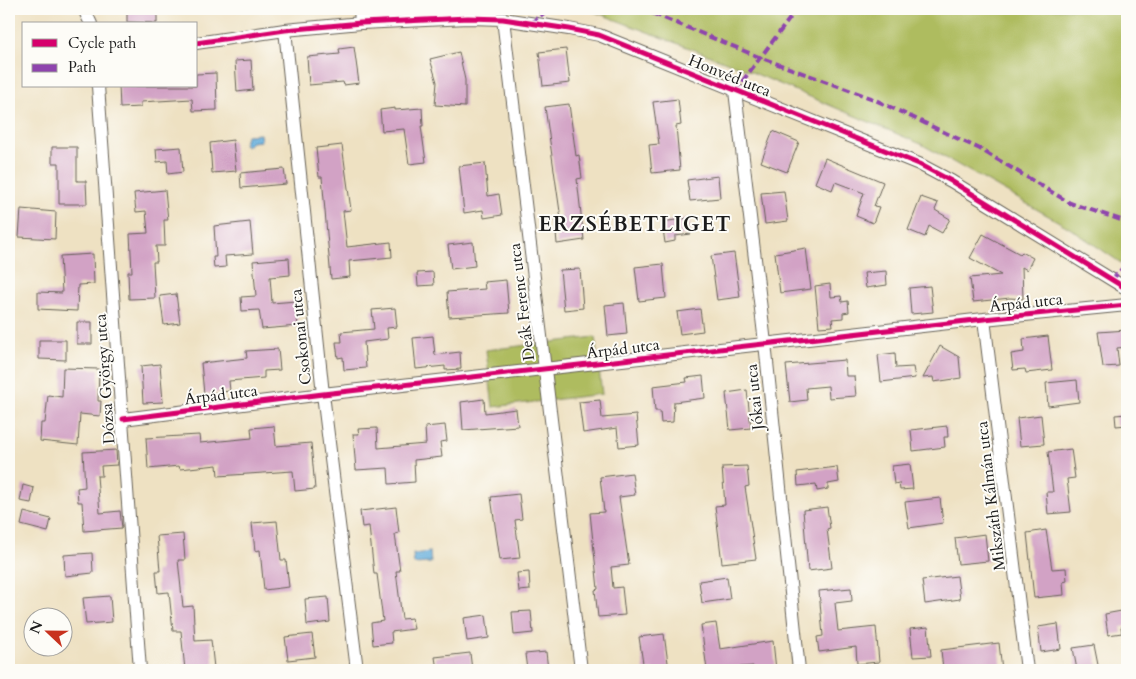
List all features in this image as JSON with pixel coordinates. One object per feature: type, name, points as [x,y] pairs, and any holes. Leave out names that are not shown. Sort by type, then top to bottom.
[{"type":"street","points":[[84,9],[90,22]]},
{"type":"street","points":[[360,9],[362,23]]},
{"type":"street","name":"Honvéd utca","points":[[198,43],[285,30],[362,23],[468,18],[503,19],[599,35],[919,164],[951,181],[1127,290]]},
{"type":"street","name":"Deák Ferenc utca","points":[[503,19],[581,670]]},
{"type":"street","name":"Csokonai utca","points":[[285,30],[323,394],[357,670]]},
{"type":"street","name":"Dózsa György utca","points":[[98,88],[140,670]]},
{"type":"street","name":"Jókai utca","points":[[735,91],[765,343],[798,670]]},
{"type":"street","name":"Árpád utca","points":[[123,419],[323,394],[545,370],[984,318],[1127,305]]},
{"type":"street","name":"Mikszáth Kálmán utca","points":[[984,318],[1027,670]]},
{"type":"green space","points":[[587,9],[1127,9],[1127,267],[1068,227],[921,144],[742,68]]},
{"type":"green space","points":[[595,337],[602,394],[493,407],[486,350]]},
{"type":"water","points":[[260,134],[261,141],[252,142],[247,146],[244,144],[246,135]]},
{"type":"water","points":[[430,552],[431,563],[414,564],[413,554]]},
{"type":"building","points":[[127,9],[157,9],[157,22],[127,22]]},
{"type":"building","points":[[354,47],[359,83],[344,85],[343,82],[309,85],[307,57],[340,54],[339,49]]},
{"type":"building","points":[[566,49],[570,83],[543,86],[539,52]]},
{"type":"building","points":[[459,52],[465,80],[465,107],[435,105],[437,82],[430,59]]},
{"type":"building","points":[[251,60],[253,90],[237,92],[235,61]]},
{"type":"building","points":[[216,73],[217,110],[193,111],[192,99],[141,102],[141,107],[120,108],[119,88],[198,88],[198,74]]},
{"type":"building","points":[[678,99],[681,125],[676,126],[680,170],[652,173],[649,145],[659,144],[653,102]]},
{"type":"building","points":[[569,104],[576,156],[579,155],[582,178],[577,179],[584,240],[557,244],[555,220],[561,219],[545,107]]},
{"type":"building","points":[[395,108],[395,110],[422,108],[423,126],[421,126],[426,162],[409,164],[404,129],[382,131],[380,110]]},
{"type":"building","points":[[773,131],[799,142],[787,172],[761,162]]},
{"type":"building","points":[[233,140],[236,171],[212,173],[210,143]]},
{"type":"building","points":[[342,145],[351,210],[343,211],[347,247],[391,242],[392,257],[349,261],[350,277],[331,279],[322,177],[319,177],[316,148]]},
{"type":"building","points":[[52,147],[77,147],[77,181],[86,181],[87,204],[59,204],[59,163],[52,163]]},
{"type":"building","points":[[181,147],[183,172],[168,174],[167,161],[157,162],[156,149]]},
{"type":"building","points":[[825,158],[883,182],[874,206],[879,207],[873,223],[856,216],[864,193],[835,182],[832,190],[815,183]]},
{"type":"building","points":[[485,163],[488,196],[499,194],[502,215],[484,218],[483,210],[464,213],[459,166]]},
{"type":"building","points":[[284,169],[286,184],[241,188],[240,173]]},
{"type":"building","points":[[718,176],[720,198],[690,201],[687,180]]},
{"type":"building","points":[[165,190],[168,220],[164,220],[165,246],[156,246],[157,262],[153,262],[155,298],[129,299],[128,272],[132,272],[130,234],[148,233],[146,211],[136,212],[134,193]]},
{"type":"building","points":[[784,191],[788,221],[765,224],[761,193]]},
{"type":"building","points":[[921,197],[938,203],[935,210],[950,219],[942,233],[929,226],[925,237],[908,230]]},
{"type":"building","points":[[21,209],[56,212],[55,239],[19,237]]},
{"type":"building","points":[[689,218],[691,234],[675,236],[675,241],[665,243],[662,222]]},
{"type":"building","points":[[250,222],[253,254],[225,256],[226,267],[214,268],[213,257],[216,257],[214,226]]},
{"type":"building","points":[[983,234],[1020,254],[1022,252],[1033,258],[1027,270],[1022,267],[1023,299],[1010,298],[973,302],[970,278],[1001,275],[970,258]]},
{"type":"building","points":[[473,242],[475,266],[451,269],[448,245]]},
{"type":"building","points":[[806,248],[811,289],[780,293],[775,253]]},
{"type":"building","points":[[734,253],[740,297],[717,300],[711,256]]},
{"type":"building","points":[[93,254],[94,284],[78,285],[77,311],[38,309],[38,292],[62,293],[60,256]]},
{"type":"building","points":[[289,258],[290,275],[270,277],[272,303],[296,301],[298,326],[262,329],[259,310],[242,311],[241,297],[256,296],[253,261]]},
{"type":"building","points":[[663,264],[666,298],[639,301],[635,267]]},
{"type":"building","points":[[580,269],[583,308],[564,310],[560,270]]},
{"type":"building","points":[[886,271],[887,285],[866,288],[864,273]]},
{"type":"building","points":[[433,272],[434,285],[418,286],[417,273]]},
{"type":"building","points":[[506,280],[509,313],[449,317],[447,292],[485,289],[484,282]]},
{"type":"building","points":[[830,284],[831,297],[841,296],[842,302],[848,301],[849,312],[843,313],[843,318],[832,319],[833,326],[819,327],[815,286]]},
{"type":"building","points":[[930,286],[933,312],[911,314],[909,288]]},
{"type":"building","points":[[176,294],[180,323],[164,325],[160,296]]},
{"type":"building","points":[[624,303],[627,334],[608,336],[605,305]]},
{"type":"building","points":[[395,308],[397,327],[387,328],[388,339],[364,342],[366,368],[344,370],[343,357],[338,358],[336,342],[342,342],[341,332],[374,329],[372,310]]},
{"type":"building","points":[[700,309],[703,331],[680,334],[677,312]]},
{"type":"building","points":[[77,322],[92,322],[92,344],[77,344]]},
{"type":"building","points":[[1127,330],[1127,347],[1117,348],[1119,366],[1103,367],[1098,332]]},
{"type":"building","points":[[433,336],[435,355],[460,352],[461,369],[445,370],[445,366],[416,369],[413,338]]},
{"type":"building","points":[[1048,336],[1052,370],[1026,373],[1025,369],[1013,370],[1011,354],[1024,352],[1023,339]]},
{"type":"building","points":[[39,340],[66,340],[66,360],[39,359]]},
{"type":"building","points":[[940,346],[959,357],[961,378],[934,382],[933,377],[923,378]]},
{"type":"building","points":[[278,349],[280,370],[264,371],[264,378],[229,381],[230,391],[204,394],[201,363],[247,358],[246,351]]},
{"type":"building","points":[[895,353],[896,368],[913,367],[915,378],[881,382],[878,355]]},
{"type":"building","points":[[845,360],[846,376],[854,376],[856,396],[829,398],[828,386],[806,388],[807,400],[790,402],[786,365]]},
{"type":"building","points":[[160,364],[163,402],[143,403],[141,366]]},
{"type":"building","points":[[63,368],[99,369],[98,401],[101,401],[100,416],[80,414],[78,445],[40,441],[41,423],[45,423],[48,395],[62,397]]},
{"type":"building","points":[[703,376],[705,398],[674,402],[673,422],[661,423],[660,411],[655,411],[653,386],[687,382],[686,378]]},
{"type":"building","points":[[1077,380],[1079,402],[1048,406],[1046,383]]},
{"type":"building","points":[[747,390],[751,428],[730,430],[726,393]]},
{"type":"building","points":[[484,399],[485,413],[516,409],[518,426],[463,430],[461,402]]},
{"type":"building","points":[[600,400],[602,418],[636,415],[639,445],[619,447],[617,428],[583,433],[579,402]]},
{"type":"building","points":[[1127,414],[1127,425],[1116,426],[1115,415]]},
{"type":"building","points":[[1041,415],[1044,444],[1020,446],[1017,418]]},
{"type":"building","points":[[445,425],[447,441],[440,442],[442,457],[414,460],[415,482],[389,484],[388,468],[356,470],[353,434],[359,434],[358,429],[377,428],[378,448],[426,444],[425,427]]},
{"type":"building","points":[[274,426],[276,446],[311,443],[315,489],[295,491],[293,471],[218,476],[217,465],[180,469],[179,466],[148,469],[146,438],[199,435],[200,443],[252,438],[251,428]]},
{"type":"building","points":[[947,426],[948,437],[944,437],[945,447],[913,451],[911,430]]},
{"type":"building","points":[[1071,449],[1075,478],[1067,479],[1071,512],[1048,514],[1046,492],[1053,492],[1048,452]]},
{"type":"building","points":[[116,450],[117,465],[101,466],[102,476],[97,476],[100,513],[120,511],[122,528],[84,531],[82,502],[78,502],[77,488],[85,487],[83,452]]},
{"type":"building","points":[[910,464],[913,489],[900,490],[899,483],[894,484],[892,466]]},
{"type":"building","points":[[747,466],[749,486],[745,487],[756,559],[722,563],[715,506],[725,505],[722,467]]},
{"type":"building","points":[[837,467],[839,482],[828,484],[828,489],[817,491],[816,484],[798,486],[797,472]]},
{"type":"building","points":[[632,473],[635,495],[619,497],[629,565],[611,567],[613,588],[622,587],[625,615],[598,617],[595,590],[598,589],[590,513],[604,512],[600,477]]},
{"type":"building","points":[[23,485],[34,488],[31,503],[20,501]]},
{"type":"building","points":[[519,494],[522,519],[515,520],[520,558],[500,560],[491,497]]},
{"type":"building","points":[[940,498],[943,523],[909,528],[905,502]]},
{"type":"building","points":[[396,507],[399,533],[395,534],[400,571],[396,571],[402,619],[412,618],[414,629],[391,632],[392,643],[373,645],[371,623],[383,621],[377,574],[374,574],[369,526],[362,527],[360,511]]},
{"type":"building","points":[[827,507],[830,528],[827,529],[832,568],[808,571],[803,510]]},
{"type":"building","points":[[24,512],[51,519],[48,532],[21,525]]},
{"type":"building","points":[[277,521],[281,560],[286,560],[289,587],[264,590],[260,550],[255,551],[252,523]]},
{"type":"building","points":[[1046,530],[1052,569],[1066,568],[1067,581],[1063,582],[1064,595],[1034,598],[1027,533]]},
{"type":"building","points":[[183,534],[185,560],[178,560],[183,607],[193,606],[195,641],[211,640],[214,668],[185,670],[181,631],[173,631],[169,592],[158,593],[156,571],[160,571],[157,536]]},
{"type":"building","points":[[985,534],[988,561],[958,564],[955,538]]},
{"type":"building","points":[[92,553],[93,573],[65,576],[64,555]]},
{"type":"building","points":[[529,572],[530,590],[519,591],[517,573]]},
{"type":"building","points":[[957,576],[960,599],[925,604],[922,580]]},
{"type":"building","points":[[727,577],[730,599],[702,603],[699,581]]},
{"type":"building","points":[[851,588],[852,601],[835,603],[838,631],[876,627],[879,662],[857,664],[856,647],[819,652],[817,637],[823,636],[819,591]]},
{"type":"building","points":[[110,596],[112,622],[86,624],[83,598]]},
{"type":"building","points":[[328,597],[330,622],[307,625],[305,599]]},
{"type":"building","points":[[1127,610],[1127,626],[1121,627],[1122,633],[1108,635],[1105,614]]},
{"type":"building","points":[[531,611],[533,633],[514,635],[512,612]]},
{"type":"building","points":[[486,615],[489,638],[467,641],[464,618]]},
{"type":"building","points":[[716,623],[720,649],[773,641],[776,670],[754,670],[753,666],[707,670],[701,625]]},
{"type":"building","points":[[1058,624],[1061,649],[1041,652],[1038,627]]},
{"type":"building","points":[[928,627],[931,656],[913,657],[910,629]]},
{"type":"building","points":[[312,634],[315,657],[288,660],[285,637]]},
{"type":"building","points":[[664,634],[669,670],[644,670],[639,637]]},
{"type":"building","points":[[999,643],[1002,670],[943,670],[941,650]]},
{"type":"building","points":[[1094,645],[1099,670],[1077,670],[1073,648]]},
{"type":"building","points":[[546,652],[548,670],[527,670],[525,654]]},
{"type":"building","points":[[470,653],[472,670],[437,670],[435,657]]},
{"type":"marked path","points":[[531,23],[549,9]]},
{"type":"marked path","points":[[642,9],[759,57],[871,98],[980,149],[1070,203],[1127,222]]},
{"type":"marked path","points":[[735,91],[797,9]]},
{"type":"marked path","points":[[1112,280],[1127,263]]},
{"type":"cycle path","points":[[198,43],[285,30],[361,23],[468,18],[503,19],[599,35],[919,164],[951,181],[1127,289]]},
{"type":"cycle path","points":[[123,419],[323,394],[984,319],[1127,305]]},
{"type":"district","name":"ERZSÉBETLIGET","points":[[635,224]]}]
